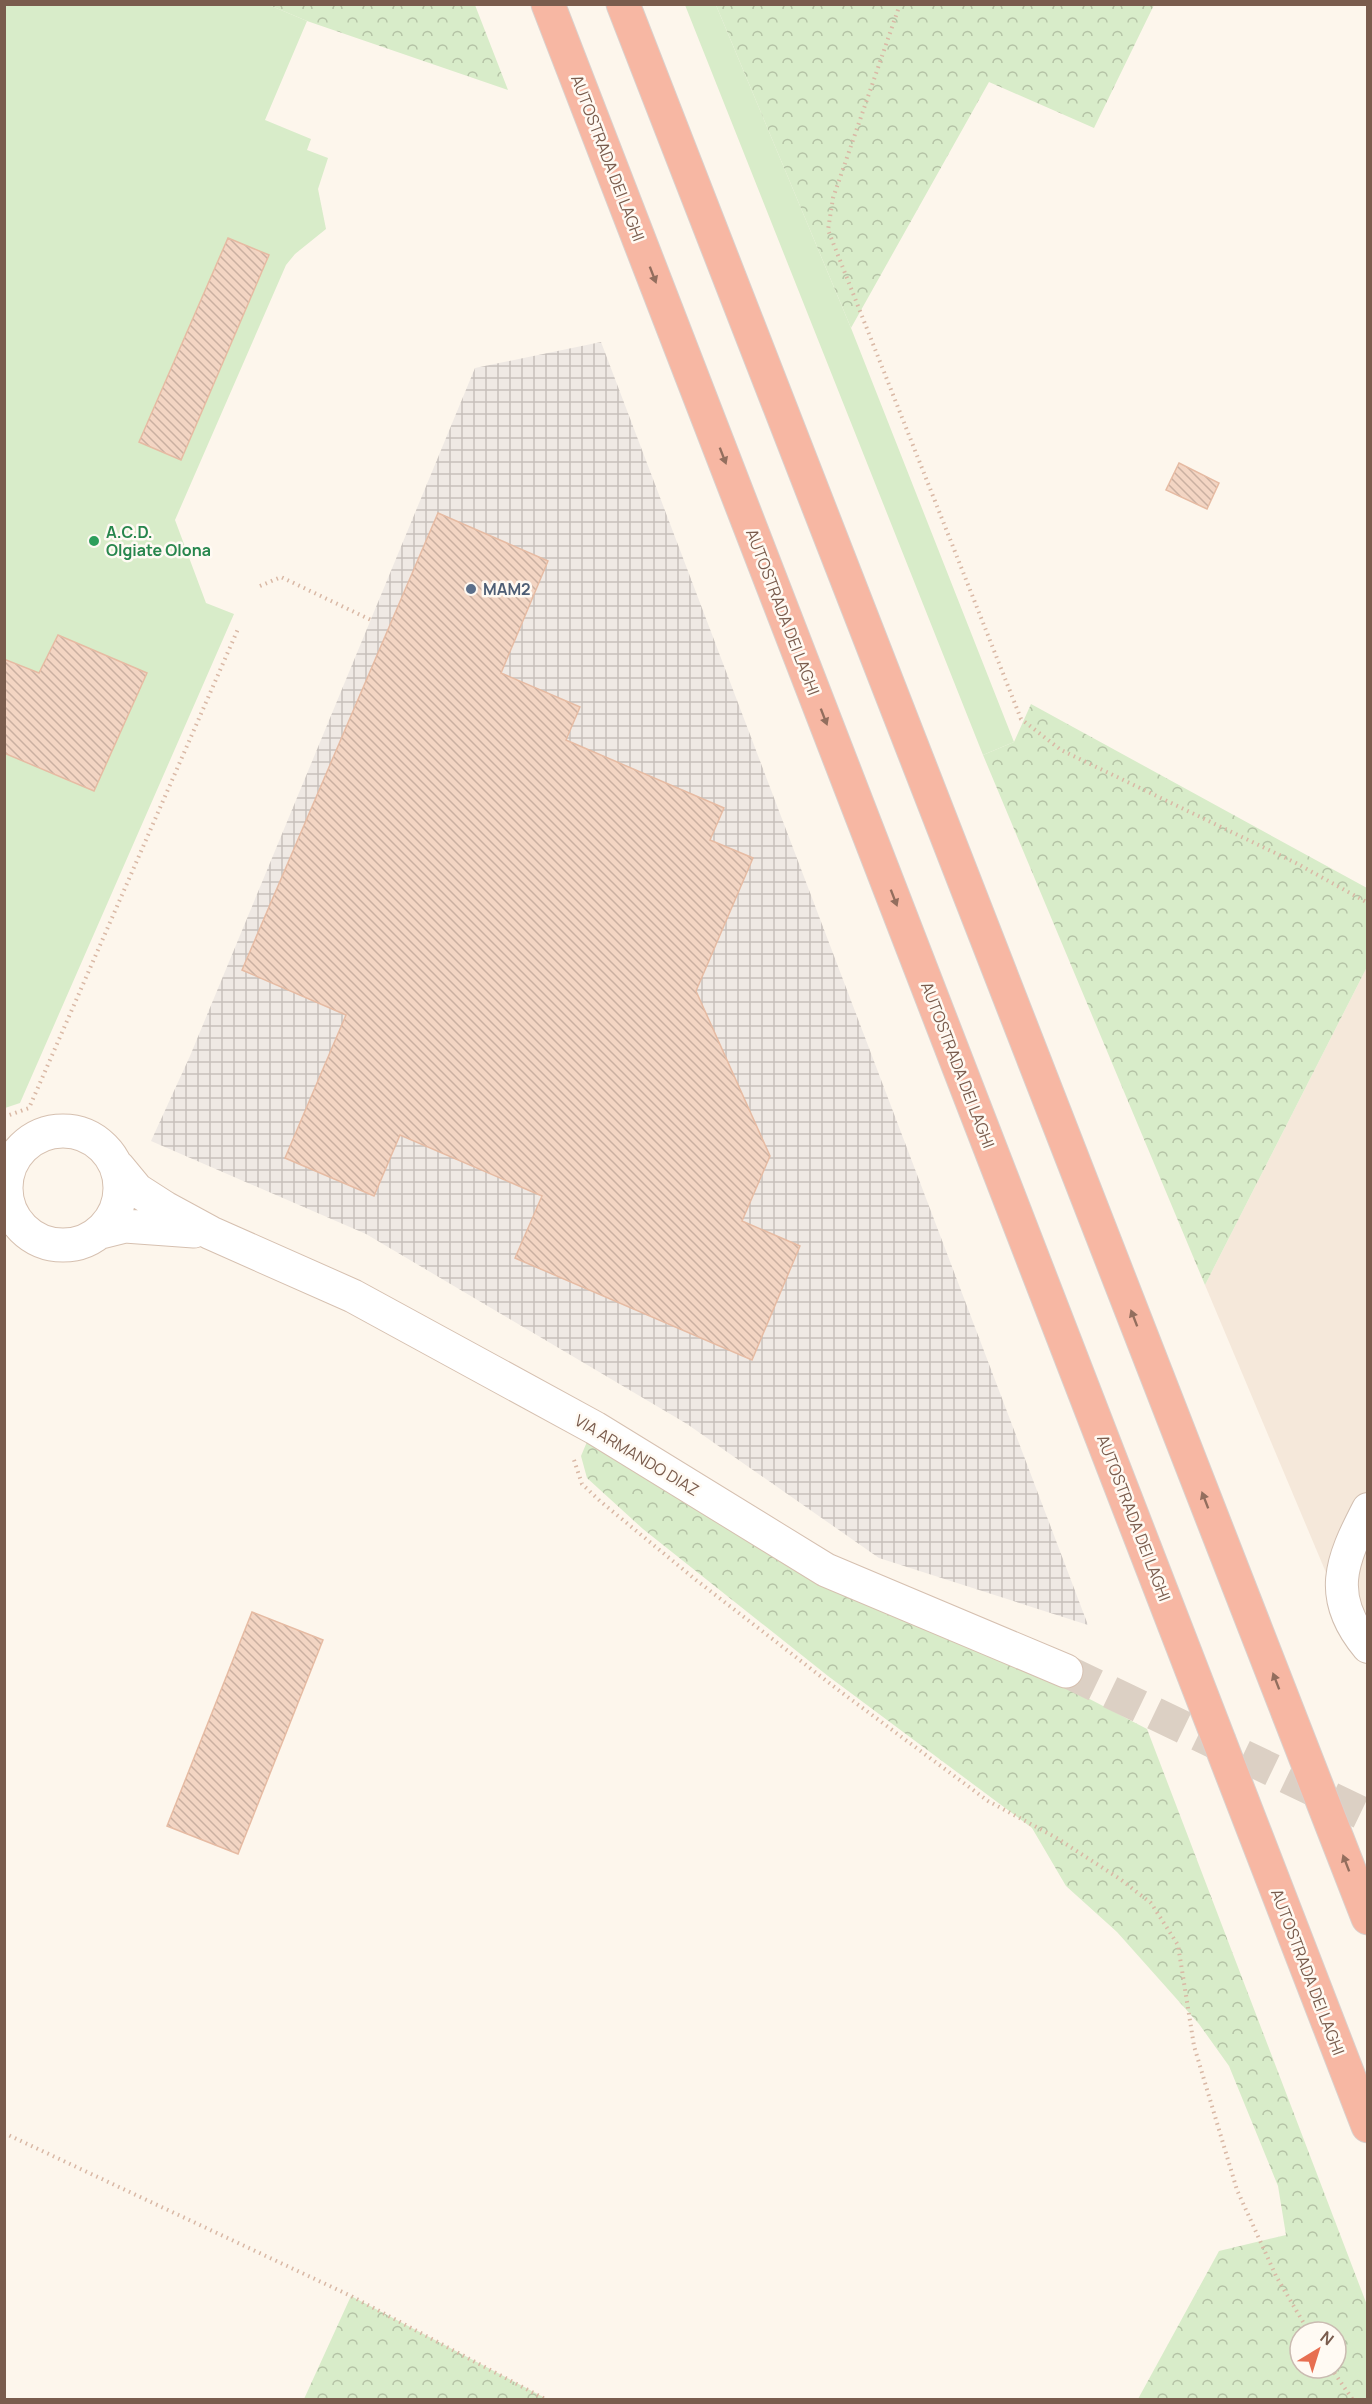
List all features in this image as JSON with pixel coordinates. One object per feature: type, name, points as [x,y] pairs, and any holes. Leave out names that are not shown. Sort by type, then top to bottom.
[{"type":"highway","name":"AUTOSTRADA DEI LAGHI","points":[[548,4],[1368,2126]]},
{"type":"highway","points":[[623,4],[1368,1918]]},
{"type":"street","name":"VIA ARMANDO DIAZ","points":[[211,1233],[125,1226],[101,1232],[84,1242],[64,1246],[44,1242],[21,1228],[10,1214],[5,1191],[8,1171],[17,1152],[18,1143],[50,1131],[70,1131],[90,1136],[108,1150],[117,1167],[137,1190],[211,1233],[353,1296],[584,1422],[826,1570],[1066,1671]]},
{"type":"street","points":[[101,1232],[118,1207],[121,1187],[117,1167]]},
{"type":"street","points":[[1368,1509],[1350,1544],[1340,1584],[1348,1619],[1368,1647]]},
{"type":"path","points":[[900,4],[833,198],[828,230],[1021,719],[1061,750],[1296,863],[1368,903]]},
{"type":"path","points":[[260,586],[281,577],[371,620]]},
{"type":"path","points":[[4,1117],[30,1108],[238,629]]},
{"type":"path","points":[[584,1422],[574,1446],[574,1467],[582,1484],[600,1501],[714,1594],[988,1801],[1055,1837],[1120,1878],[1151,1903],[1178,1944],[1194,2046],[1237,2190],[1276,2276],[1302,2320]]},
{"type":"path","points":[[4,2133],[351,2296],[547,2400]]},
{"type":"path","points":[[1339,2380],[1353,2400]]},
{"type":"shaded area","points":[[601,342],[1088,1625],[879,1558],[687,1424],[366,1234],[151,1141],[190,1056],[475,368]]},
{"type":"shaded area","points":[[1367,967],[1367,1615],[1327,1575],[1205,1285]]},
{"type":"green space","name":"A.C.D. Olgiate Olona","points":[[5,5],[269,5],[307,21],[265,120],[311,139],[307,150],[328,158],[318,189],[326,229],[295,254],[286,265],[175,520],[206,603],[234,614],[20,1103],[5,1108]]},
{"type":"green space","points":[[269,5],[475,5],[508,90],[307,21]]},
{"type":"green space","points":[[685,5],[716,5],[851,328],[1014,742],[983,755]]},
{"type":"green space","points":[[716,5],[1154,5],[1094,128],[989,82],[851,328]]},
{"type":"green space","points":[[1031,704],[1367,888],[1367,967],[1205,1285],[983,755],[1014,742]]},
{"type":"green space","points":[[589,1437],[1147,1729],[1367,2305],[1367,2399],[1138,2399],[1219,2251],[1286,2235],[1278,2186],[1229,2066],[1199,2024],[1117,1932],[1066,1886],[1032,1828],[828,1676],[643,1529],[587,1478],[581,1456]]},
{"type":"green space","points":[[351,2296],[547,2399],[304,2399]]},
{"type":"building","points":[[228,238],[269,255],[181,460],[139,442]]},
{"type":"building","points":[[1179,463],[1219,483],[1207,509],[1166,490]]},
{"type":"building","points":[[438,513],[548,561],[501,673],[580,707],[566,740],[724,808],[710,840],[753,858],[696,991],[770,1156],[742,1221],[800,1246],[752,1360],[515,1258],[542,1196],[400,1135],[374,1196],[285,1158],[346,1015],[242,970]]},
{"type":"building","points":[[58,635],[147,673],[94,791],[4,753],[4,659],[39,673]]},
{"type":"building","points":[[252,1612],[323,1640],[238,1854],[167,1826]]},
{"type":"tunnel","points":[[1066,1671],[1368,1816]]},
{"type":"place","name":"A.C.D. Olgiate Olona","points":[[94,541]]},
{"type":"place","name":"MAM2","points":[[471,589]]}]
